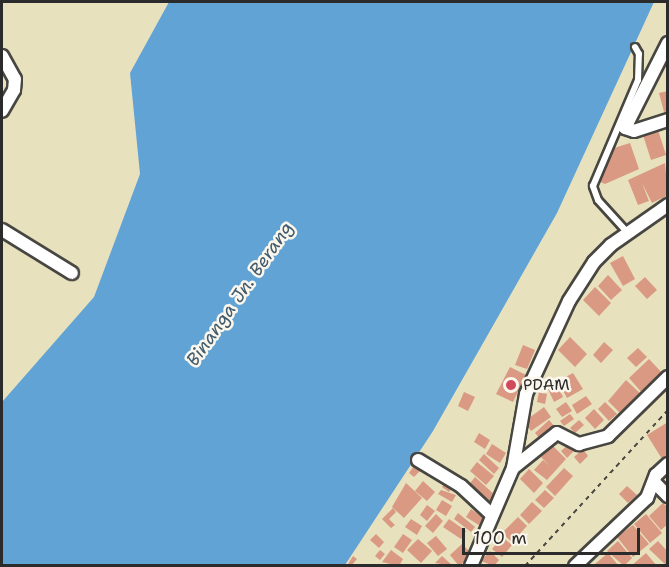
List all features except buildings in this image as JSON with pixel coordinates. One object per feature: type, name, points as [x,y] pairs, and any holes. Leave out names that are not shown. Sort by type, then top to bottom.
[{"type":"street","points":[[666,48],[626,128],[634,131],[668,120]]},
{"type":"street","points":[[2,56],[15,79],[14,90],[2,111]]},
{"type":"street","points":[[470,565],[513,468],[526,394],[551,335],[594,262],[627,232],[668,205]]},
{"type":"street","points":[[2,230],[72,273]]},
{"type":"street","points":[[513,468],[557,433],[579,444],[608,436],[668,377]]},
{"type":"street","points":[[418,460],[460,486],[492,515]]},
{"type":"street","points":[[575,566],[647,498],[654,482],[668,464]]},
{"type":"street","points":[[654,482],[668,496]]},
{"type":"lane","points":[[627,232],[598,200],[593,186],[638,80],[639,54],[635,47]]},
{"type":"path","points":[[525,566],[668,410]]},
{"type":"water","name":"Binanga Jn. Berang","points":[[169,2],[654,2],[557,213],[433,431],[345,565],[2,566],[2,402],[94,297],[140,174],[130,73]]},
{"type":"place","name":"PDAM","points":[[511,385]]}]
